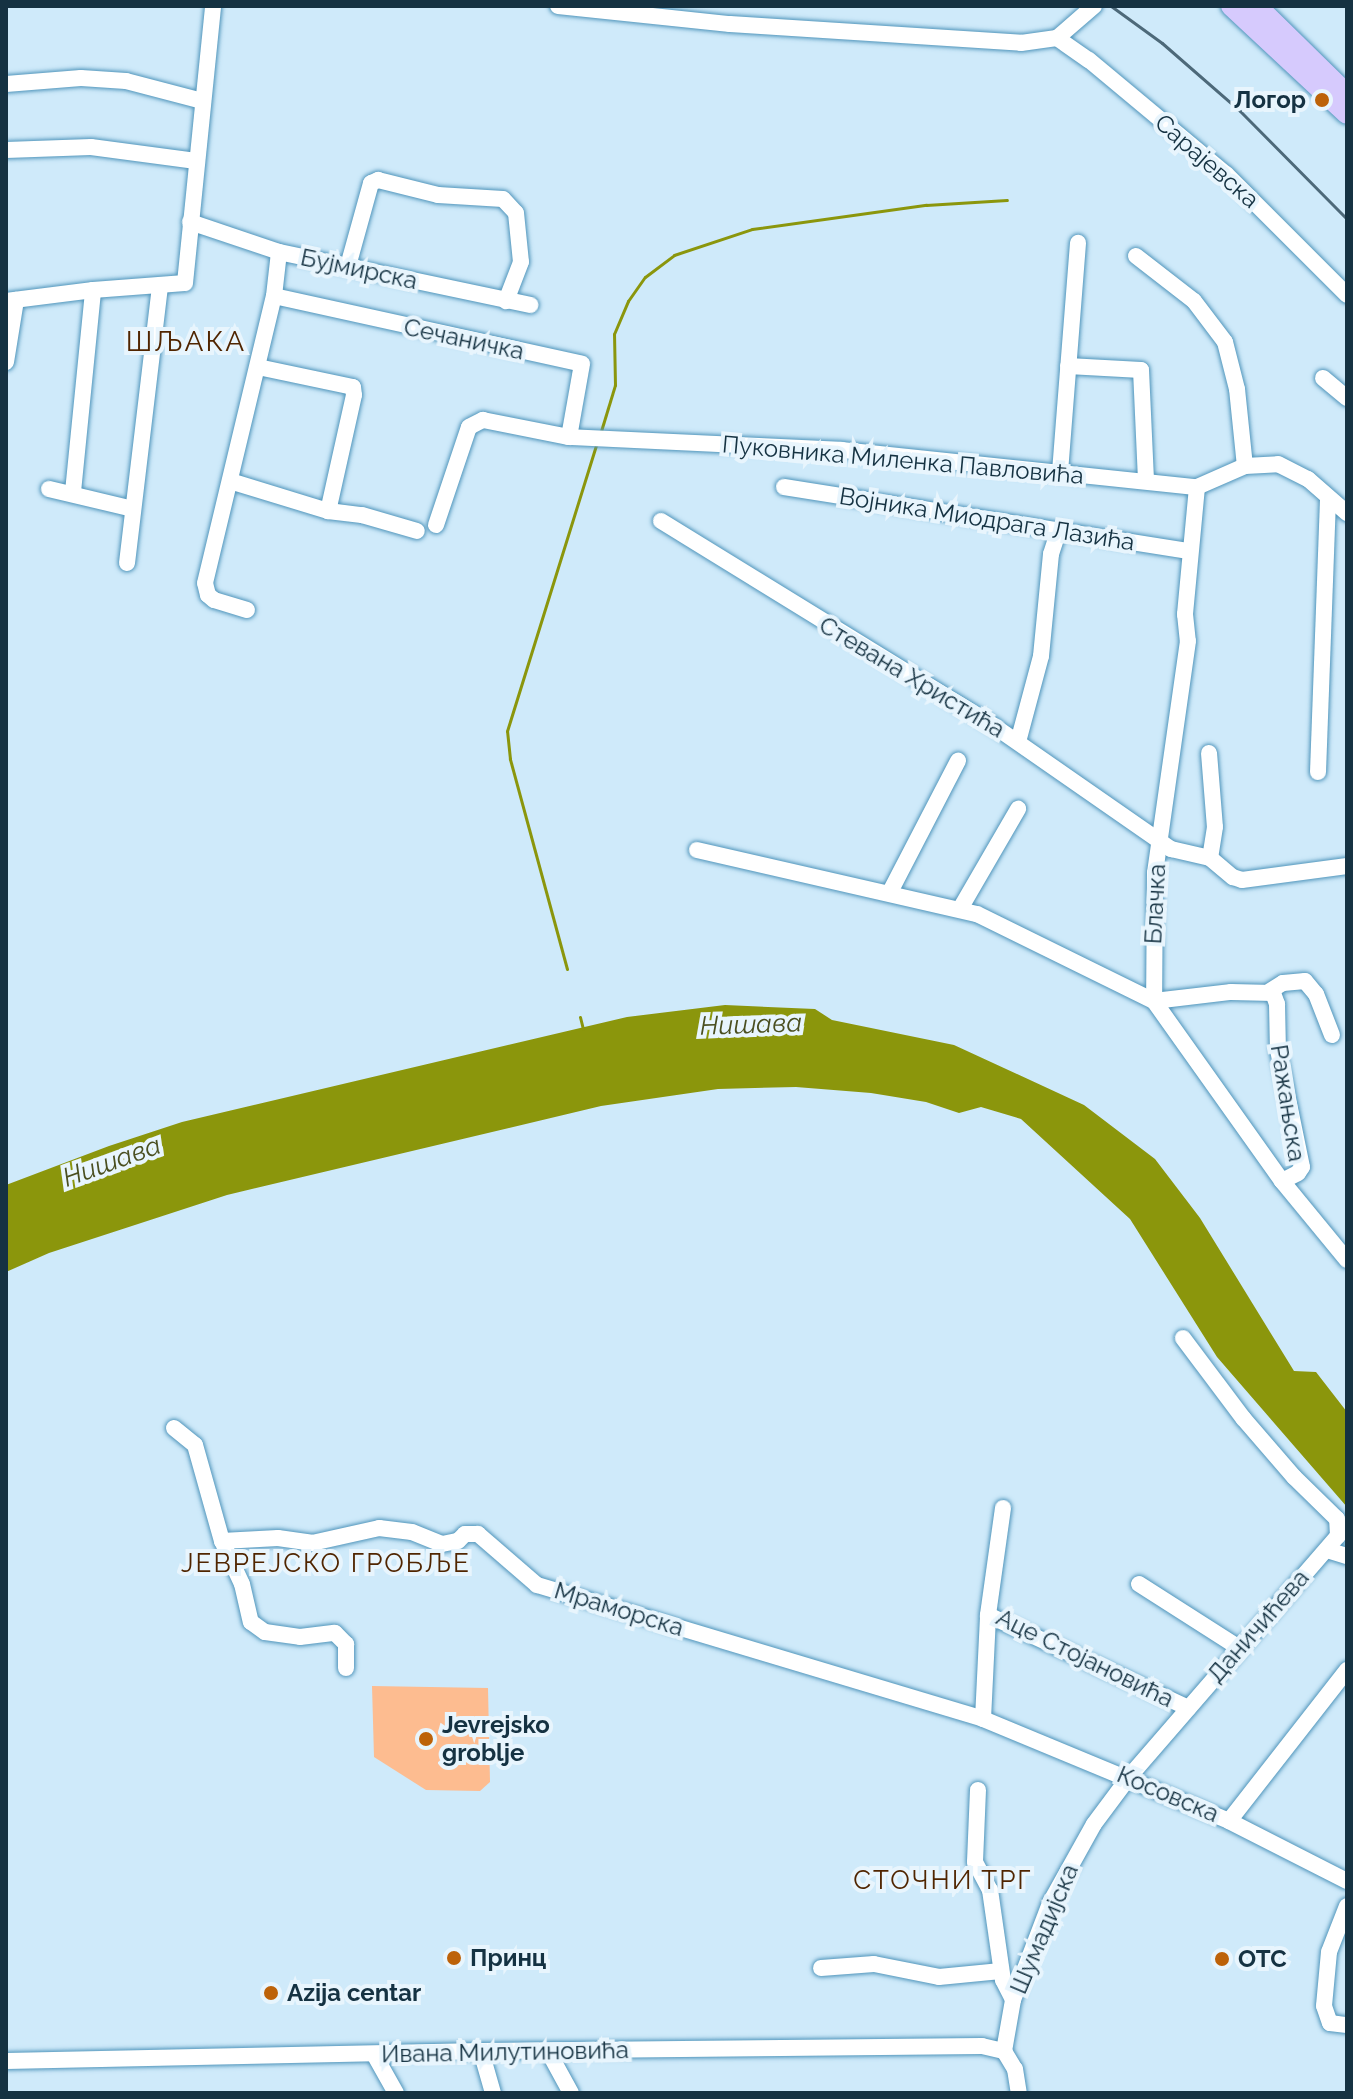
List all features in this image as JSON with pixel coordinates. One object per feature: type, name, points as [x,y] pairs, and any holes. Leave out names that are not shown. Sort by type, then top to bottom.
[{"type":"main road","points":[[1231,6],[1347,114]]},
{"type":"main road","points":[[1257,6],[1347,94]]},
{"type":"street","points":[[6,362],[9,298],[185,283],[213,6]]},
{"type":"street","points":[[558,6],[730,24],[1003,43],[1040,43],[1057,38],[1076,26],[1094,6]]},
{"type":"street","name":"Сарајевска","points":[[1057,38],[1089,60],[1226,174],[1347,295]]},
{"type":"street","points":[[6,84],[81,78],[126,81],[202,101]]},
{"type":"street","points":[[6,150],[91,147],[196,161]]},
{"type":"street","points":[[348,266],[371,183],[378,180],[438,195],[503,199],[516,213],[521,262],[506,301]]},
{"type":"street","name":"Бујмирска","points":[[190,222],[279,252],[530,305]]},
{"type":"street","points":[[1060,472],[1078,243]]},
{"type":"street","points":[[247,610],[214,600],[208,595],[205,583],[274,296],[279,252]]},
{"type":"street","points":[[1136,256],[1194,301],[1225,342],[1237,389],[1245,466]]},
{"type":"street","points":[[127,563],[160,285]]},
{"type":"street","points":[[73,492],[93,290]]},
{"type":"street","name":"Сечаничка","points":[[274,296],[582,364],[569,437]]},
{"type":"street","points":[[1068,366],[1141,370],[1146,481]]},
{"type":"street","points":[[258,367],[353,387],[354,395],[328,511]]},
{"type":"street","points":[[1323,378],[1347,398]]},
{"type":"street","name":"Пуковника Миленка Павловића","points":[[436,525],[469,427],[476,420],[569,437],[842,450],[1197,487]]},
{"type":"street","points":[[1197,487],[1245,466],[1265,462],[1292,469],[1347,513]]},
{"type":"street","points":[[230,481],[328,511],[362,515],[417,531]]},
{"type":"street","name":"Војника Миодрага Лазића","points":[[784,487],[1189,551]]},
{"type":"street","name":"Блачка","points":[[1154,1001],[1152,959],[1158,840],[1188,641],[1185,614],[1197,487]]},
{"type":"street","points":[[49,489],[73,492],[133,509]]},
{"type":"street","points":[[1318,772],[1328,500]]},
{"type":"street","name":"Стевана Христића","points":[[661,521],[1018,742],[1171,849],[1210,858]]},
{"type":"street","points":[[1018,742],[1041,656],[1051,554],[1059,530]]},
{"type":"street","points":[[1209,753],[1215,827],[1210,858],[1233,877],[1242,880],[1347,866]]},
{"type":"street","points":[[890,892],[958,761]]},
{"type":"street","points":[[960,909],[1018,809]]},
{"type":"street","points":[[697,850],[960,909],[1064,954],[1154,1001],[1282,1181],[1347,1260]]},
{"type":"street","points":[[1154,1001],[1270,991],[1283,983],[1305,981],[1316,994],[1332,1035]]},
{"type":"street","name":"Ражањска","points":[[1270,991],[1277,1004],[1278,1050],[1302,1167],[1298,1173],[1282,1181]]},
{"type":"street","points":[[1183,1338],[1243,1418],[1294,1477],[1337,1519],[1338,1536],[1327,1550],[1347,1556]]},
{"type":"street","points":[[174,1428],[195,1445],[222,1541],[242,1584],[251,1622],[265,1632],[300,1637],[335,1633],[346,1644],[346,1668]]},
{"type":"street","name":"Аце Стојановића","points":[[1003,1508],[988,1615],[1188,1708]]},
{"type":"street","name":"Мраморска","points":[[222,1541],[278,1538],[312,1543],[334,1535],[346,1537],[379,1528],[412,1532],[442,1544],[458,1541],[465,1534],[478,1534],[537,1585],[983,1719]]},
{"type":"street","name":"Даничићева","points":[[1129,1777],[1327,1550]]},
{"type":"street","points":[[1139,1584],[1239,1648]]},
{"type":"street","points":[[983,1719],[988,1615]]},
{"type":"street","points":[[1229,1821],[1347,1670]]},
{"type":"street","name":"Косовска","points":[[983,1719],[1229,1821],[1347,1881]]},
{"type":"street","name":"Шумадијска","points":[[1004,2051],[1013,2000],[1050,1903],[1070,1863],[1129,1777]]},
{"type":"street","points":[[978,1790],[975,1862],[990,1890],[1001,1971],[1013,2000]]},
{"type":"street","points":[[1347,1906],[1329,1952],[1324,2006],[1330,2023],[1347,2025]]},
{"type":"street","points":[[821,1968],[874,1964],[939,1977],[1001,1971]]},
{"type":"street","name":"Ивана Милутиновића","points":[[6,2061],[481,2051],[982,2046],[1004,2051]]},
{"type":"street","points":[[481,2051],[493,2093]]},
{"type":"street","points":[[548,2051],[571,2093]]},
{"type":"street","points":[[1004,2051],[1015,2069],[1019,2093]]},
{"type":"street","points":[[374,2054],[396,2093]]},
{"type":"shaded area","points":[[372,1686],[488,1688],[490,1782],[480,1791],[426,1790],[374,1757]]},
{"type":"water","name":"Нишава","points":[[725,1005],[815,1009],[832,1020],[954,1045],[1084,1105],[1155,1159],[1200,1218],[1294,1371],[1316,1372],[1347,1412],[1347,1507],[1217,1357],[1130,1219],[1021,1119],[981,1107],[959,1113],[926,1102],[871,1093],[796,1087],[718,1089],[601,1106],[227,1195],[49,1253],[6,1272],[6,1185],[109,1146],[182,1122],[627,1017]]},
{"type":"waterway","points":[[601,431],[615,385],[614,334],[628,301],[645,277],[674,255],[752,229],[926,205],[1007,200]]},
{"type":"waterway","points":[[567,969],[510,759],[507,731],[596,446]]},
{"type":"waterway","points":[[580,1017],[583,1029]]},
{"type":"railway","points":[[1111,6],[1162,43],[1240,111],[1347,219]]},
{"type":"place","name":"Логор","points":[[1322,100]]},
{"type":"place","name":"Jevrejsko groblje","points":[[426,1739]]},
{"type":"place","name":"Принц","points":[[454,1958]]},
{"type":"place","name":"OTC","points":[[1222,1959]]},
{"type":"place","name":"Azija centar","points":[[271,1993]]},
{"type":"district","name":"ШЉАКА","points":[[186,342]]},
{"type":"district","name":"ЈЕВРЕЈСКО ГРОБЉЕ","points":[[326,1564]]},
{"type":"district","name":"СТОЧНИ ТРГ","points":[[943,1881]]}]
